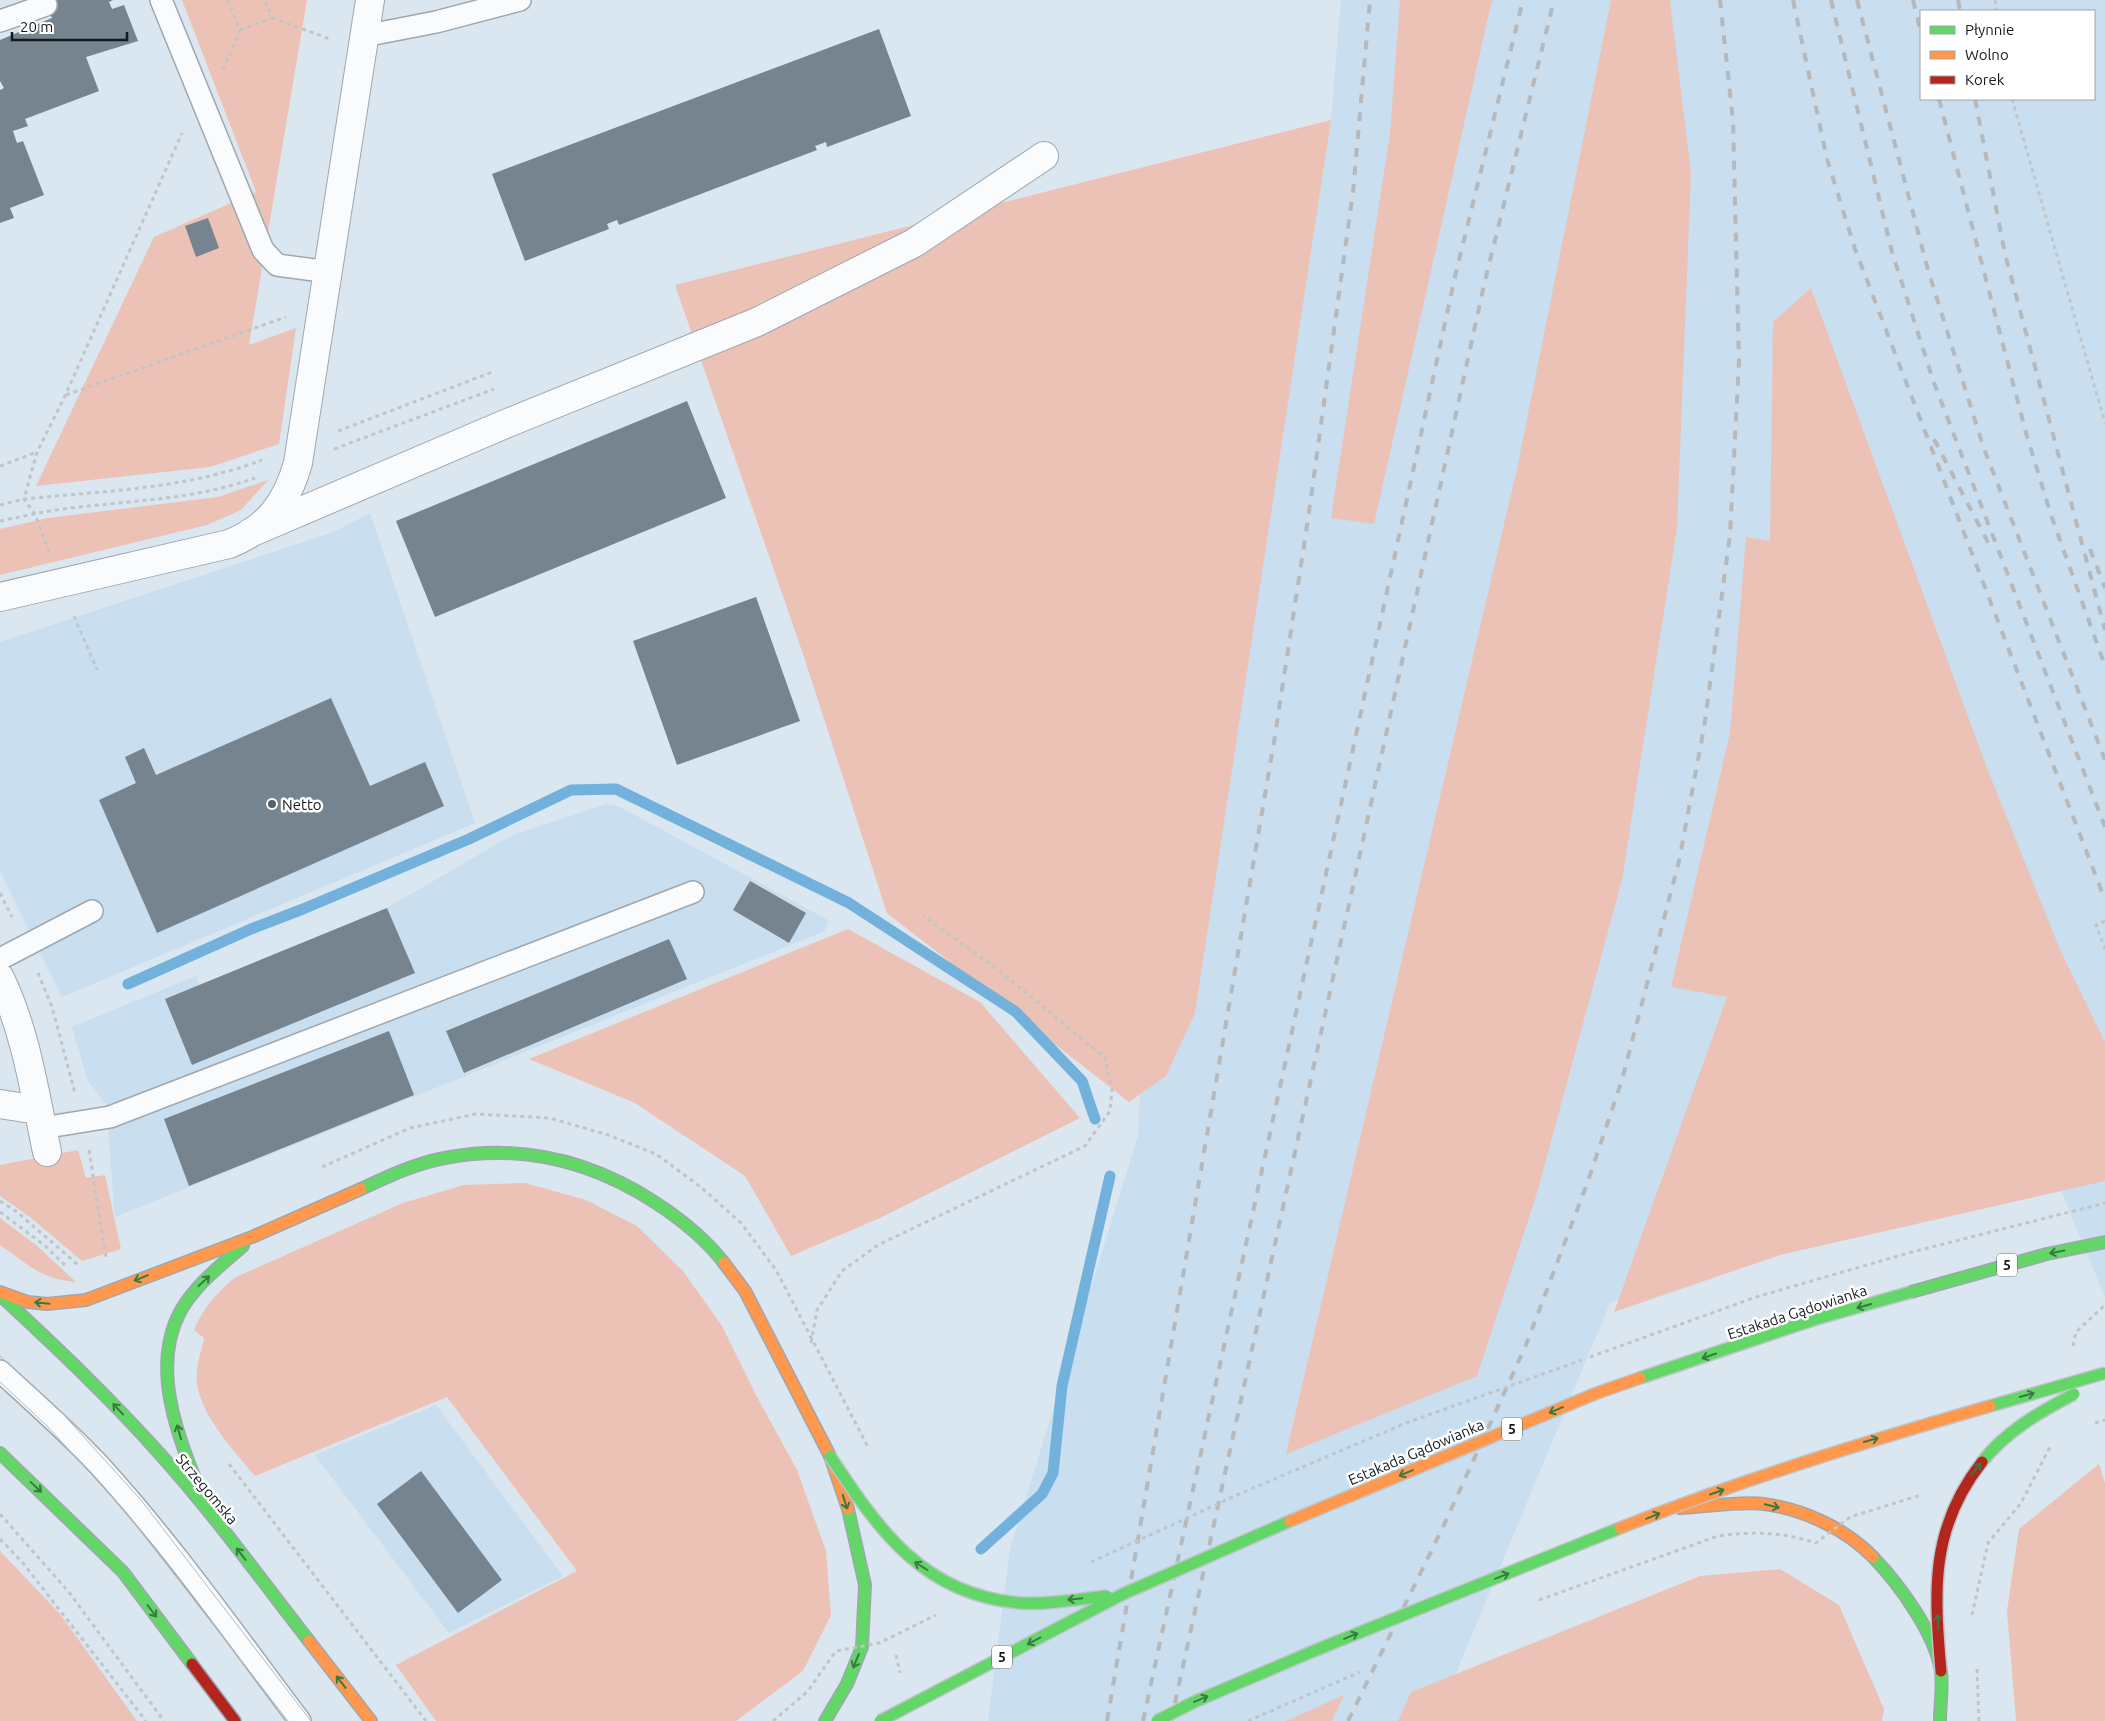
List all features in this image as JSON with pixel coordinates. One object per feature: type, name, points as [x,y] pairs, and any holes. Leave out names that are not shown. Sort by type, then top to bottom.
[{"type":"main road","points":[[0,1293],[28,1302],[47,1304],[86,1300],[252,1237],[408,1168],[450,1157],[484,1153],[510,1153],[547,1157],[588,1167],[627,1184],[676,1216],[711,1246],[745,1291],[830,1456],[872,1519],[897,1547],[916,1564],[964,1591],[998,1600],[1022,1603],[1123,1594]]},
{"type":"main road","points":[[208,1511],[180,1437],[168,1392],[168,1357],[174,1331],[184,1308],[197,1288],[252,1237]]},
{"type":"main road","name":"Estakada Gądowianka","points":[[880,1721],[1123,1594],[1258,1534],[1597,1393],[1816,1320],[2047,1254],[2105,1242]]},
{"type":"main road","name":"Strzegomska","points":[[0,1293],[48,1338],[112,1403],[208,1511],[371,1721]]},
{"type":"main road","points":[[1157,1721],[1194,1702],[1316,1650],[1671,1508],[1861,1443],[2105,1373]]},
{"type":"main road","points":[[1940,1721],[1941,1671],[1937,1585],[1939,1554],[1946,1522],[1960,1490],[1996,1445],[2027,1420],[2058,1401],[2105,1379]]},
{"type":"main road","points":[[0,1453],[123,1572],[235,1721]]},
{"type":"main road","points":[[825,1721],[847,1684],[862,1646],[865,1585],[853,1525],[830,1456]]},
{"type":"main road","points":[[1671,1508],[1764,1504],[1802,1514],[1836,1528],[1863,1547],[1894,1579],[1927,1632],[1941,1671]]},
{"type":"street","points":[[250,533],[282,504],[292,485],[300,454],[370,0]]},
{"type":"street","points":[[0,598],[229,544],[250,533],[510,422],[757,322],[914,243],[1044,156]]},
{"type":"street","points":[[0,978],[7,993],[27,1057],[43,1130]]},
{"type":"street","points":[[0,1104],[43,1130]]},
{"type":"lane","points":[[160,0],[263,250],[277,265],[329,272]]},
{"type":"lane","points":[[363,43],[520,0]]},
{"type":"lane","points":[[0,21],[46,5]]},
{"type":"lane","points":[[43,1130],[110,1117],[693,892]]},
{"type":"lane","points":[[0,959],[92,911]]},
{"type":"lane","points":[[0,1372],[79,1444],[144,1517],[300,1721]]},
{"type":"path","points":[[228,0],[240,30]]},
{"type":"path","points":[[265,0],[272,18]]},
{"type":"path","points":[[24,499],[36,452],[65,396],[202,103],[240,30],[272,18],[363,43]]},
{"type":"path","points":[[2012,100],[2105,423]]},
{"type":"path","points":[[65,396],[324,303]]},
{"type":"path","points":[[0,521],[56,510],[163,500],[221,490],[300,454],[495,371]]},
{"type":"path","points":[[0,505],[24,499],[170,484],[234,471],[300,454],[500,387]]},
{"type":"path","points":[[0,466],[36,452]]},
{"type":"path","points":[[24,499],[35,514]]},
{"type":"path","points":[[61,583],[97,670]]},
{"type":"path","points":[[813,1355],[811,1346],[817,1310],[842,1271],[878,1245],[1085,1146],[1110,1111],[1112,1089],[1105,1058],[996,968],[923,916]]},
{"type":"path","points":[[2105,921],[2096,925],[2105,949]]},
{"type":"path","points":[[322,1167],[410,1128],[476,1114],[550,1118],[608,1134],[656,1154],[702,1188],[741,1223],[776,1270],[872,1454]]},
{"type":"path","points":[[0,1201],[17,1212],[76,1263]]},
{"type":"path","points":[[0,1212],[44,1245],[68,1268]]},
{"type":"path","points":[[2072,1350],[2076,1332],[2105,1305]]},
{"type":"path","points":[[1969,1608],[1971,1617],[1988,1543],[2021,1503],[2050,1452],[2052,1442]]},
{"type":"path","points":[[226,1462],[426,1721]]},
{"type":"path","points":[[1530,1604],[1718,1536],[1748,1532],[1794,1535],[1816,1543],[1850,1517],[1930,1492]]},
{"type":"path","points":[[0,1514],[68,1591],[164,1721]]},
{"type":"path","points":[[0,1539],[41,1585],[146,1721]]},
{"type":"path","points":[[773,1721],[807,1692],[836,1651],[879,1643],[958,1604],[964,1591]]},
{"type":"path","points":[[890,1628],[901,1680]]},
{"type":"path","points":[[1976,1660],[1979,1686],[1979,1721]]},
{"type":"path","points":[[1248,1721],[1366,1669]]},
{"type":"shaded area","points":[[182,0],[307,0],[249,345],[296,328],[279,444],[210,467],[36,486],[154,237],[256,192]]},
{"type":"shaded area","points":[[1341,0],[2105,0],[2105,1297],[2057,1181],[1690,1267],[1610,1303],[1436,1721],[988,1721],[1010,1549],[1138,1136],[1148,921],[1331,120]]},
{"type":"shaded area","points":[[1400,0],[1492,0],[1374,524],[1331,518],[1390,133]]},
{"type":"shaded area","points":[[1611,0],[1670,0],[1691,173],[1677,528],[1622,880],[1537,1193],[1477,1376],[1286,1454],[1517,469]]},
{"type":"shaded area","points":[[1331,120],[1195,1013],[1166,1076],[1129,1102],[887,913],[803,654],[675,285]]},
{"type":"shaded area","points":[[1811,288],[1987,768],[2061,952],[2105,1042],[2105,1181],[1780,1255],[1614,1312],[1727,997],[1671,987],[1730,733],[1746,537],[1770,541],[1773,322]]},
{"type":"shaded area","points":[[268,480],[241,510],[207,525],[0,575],[0,529],[48,518],[218,497]]},
{"type":"shaded area","points":[[370,513],[475,823],[62,997],[0,871],[0,642],[334,532]]},
{"type":"shaded area","points":[[606,804],[620,807],[828,920],[825,931],[115,1217],[106,1105],[87,1079],[72,1027],[196,976],[200,985],[387,908],[511,836]]},
{"type":"shaded area","points":[[848,929],[980,1002],[1080,1118],[880,1218],[791,1256],[745,1176],[635,1103],[529,1059]]},
{"type":"shaded area","points":[[78,1150],[86,1178],[105,1175],[121,1249],[82,1261],[30,1217],[0,1196],[0,1165]]},
{"type":"shaded area","points":[[525,1183],[586,1200],[637,1226],[683,1271],[722,1326],[756,1395],[797,1470],[826,1551],[831,1615],[803,1671],[736,1721],[436,1721],[396,1665],[577,1571],[447,1397],[255,1476],[220,1433],[205,1409],[197,1384],[197,1372],[204,1338],[194,1330],[211,1302],[234,1278],[403,1203],[464,1185]]},
{"type":"shaded area","points":[[0,1218],[36,1245],[76,1282],[53,1278],[35,1270],[0,1245]]},
{"type":"shaded area","points":[[436,1405],[563,1576],[449,1633],[315,1455]]},
{"type":"shaded area","points":[[2099,1464],[2105,1483],[2105,1721],[2016,1721],[2007,1611],[2019,1529]]},
{"type":"shaded area","points":[[0,1551],[60,1614],[137,1721],[0,1721]]},
{"type":"shaded area","points":[[1780,1569],[1839,1605],[1884,1709],[1882,1721],[1398,1721],[1411,1692],[1700,1576]]},
{"type":"shaded area","points":[[1344,1695],[1332,1721],[1286,1721]]},
{"type":"building","points":[[44,0],[113,0],[109,2],[112,9],[124,5],[138,41],[86,57],[99,91],[25,119],[28,126],[13,131],[17,143],[23,141],[44,195],[10,208],[14,218],[0,223],[0,90],[4,88],[0,81],[0,40],[52,18]]},
{"type":"building","points":[[879,29],[911,116],[827,147],[826,142],[815,146],[817,150],[619,225],[617,220],[607,224],[609,229],[525,261],[492,174]]},
{"type":"building","points":[[208,218],[219,248],[196,257],[185,226]]},
{"type":"building","points":[[687,401],[726,498],[435,617],[396,521]]},
{"type":"building","points":[[756,597],[800,721],[677,765],[633,641]]},
{"type":"building","points":[[331,698],[370,786],[425,762],[444,806],[157,933],[99,800],[136,783],[125,757],[144,748],[156,775]]},
{"type":"building","points":[[750,881],[806,913],[789,943],[733,910]]},
{"type":"building","points":[[387,908],[415,973],[192,1065],[165,999]]},
{"type":"building","points":[[669,939],[687,979],[464,1073],[446,1031]]},
{"type":"building","points":[[389,1031],[414,1095],[189,1186],[164,1119]]},
{"type":"building","points":[[421,1471],[502,1580],[458,1613],[377,1504]]},
{"type":"waterway","points":[[128,984],[251,929],[469,839],[571,790],[616,789],[849,903],[1016,1012],[1082,1081],[1095,1119]]},
{"type":"waterway","points":[[981,1549],[1042,1494],[1053,1473],[1062,1386],[1110,1176]]},
{"type":"tram line","points":[[0,1356],[64,1415],[141,1500],[311,1721]]},
{"type":"tram line","points":[[0,1382],[47,1426],[125,1511],[288,1721]]},
{"type":"railway","points":[[1107,1721],[1274,742],[1308,519],[1353,192],[1370,0]]},
{"type":"railway","points":[[1143,1721],[1456,272],[1523,0]]},
{"type":"railway","points":[[1171,1721],[1484,285],[1554,0]]},
{"type":"railway","points":[[1348,1721],[1443,1527],[1526,1345],[1588,1181],[1622,1080],[1679,861],[1704,728],[1730,535],[1739,361],[1733,121],[1720,0]]},
{"type":"railway","points":[[1793,0],[1827,159],[1855,249],[2105,900]]},
{"type":"railway","points":[[1831,0],[1892,252],[1934,383],[2105,827]]},
{"type":"railway","points":[[1857,0],[1928,270],[1983,446],[2105,760]]},
{"type":"railway","points":[[1913,0],[1920,29]]},
{"type":"railway","points":[[1958,0],[1960,10]]},
{"type":"railway","points":[[1939,100],[2026,433],[2051,515],[2105,666]]},
{"type":"railway","points":[[1975,100],[2005,254],[2105,630]]},
{"type":"railway","points":[[1934,439],[1992,550]]},
{"type":"railway","points":[[2090,549],[2105,588]]},
{"type":"traffic: fast","points":[[361,1189],[415,1166],[450,1157],[505,1153],[532,1155],[558,1160],[608,1177],[656,1203],[693,1230],[724,1263]]},
{"type":"traffic: fast","points":[[1911,1292],[2047,1254],[2105,1242]]},
{"type":"traffic: fast","points":[[208,1511],[180,1439],[168,1387],[167,1361],[171,1336],[186,1302],[208,1276],[243,1246]]},
{"type":"traffic: fast","points":[[1640,1378],[1816,1319],[1911,1292]]},
{"type":"traffic: fast","points":[[0,1295],[101,1392],[159,1453],[217,1522],[309,1641]]},
{"type":"traffic: fast","points":[[1990,1406],[2105,1373]]},
{"type":"traffic: fast","points":[[1982,1462],[1991,1451],[2024,1423],[2074,1394]]},
{"type":"traffic: fast","points":[[0,1453],[123,1572],[192,1664]]},
{"type":"traffic: fast","points":[[830,1456],[886,1533],[907,1554],[930,1572],[956,1587],[986,1597],[1020,1603],[1053,1602],[1107,1596]]},
{"type":"traffic: fast","points":[[825,1721],[847,1684],[862,1647],[865,1585],[848,1509]]},
{"type":"traffic: fast","points":[[880,1721],[1123,1594],[1290,1521]]},
{"type":"traffic: fast","points":[[1157,1721],[1194,1702],[1316,1650],[1620,1528]]},
{"type":"traffic: fast","points":[[1873,1557],[1904,1595],[1924,1625],[1931,1641],[1941,1671],[1940,1721]]},
{"type":"traffic: slow","points":[[0,1292],[28,1302],[47,1304],[86,1300],[252,1237],[361,1189]]},
{"type":"traffic: slow","points":[[724,1263],[745,1291],[830,1456],[848,1509]]},
{"type":"traffic: slow","points":[[1290,1521],[1597,1393],[1640,1378]]},
{"type":"traffic: slow","points":[[1620,1528],[1804,1462],[1990,1406]]},
{"type":"traffic: slow","points":[[1680,1508],[1744,1503],[1764,1504],[1794,1510],[1837,1529],[1873,1557]]},
{"type":"traffic: slow","points":[[309,1641],[371,1721]]},
{"type":"traffic: jam","points":[[1941,1671],[1937,1614],[1939,1561],[1944,1536],[1953,1511],[1965,1487],[1982,1462]]},
{"type":"traffic: jam","points":[[192,1664],[235,1721]]},
{"type":"place","name":"Netto","points":[[272,804]]}]
